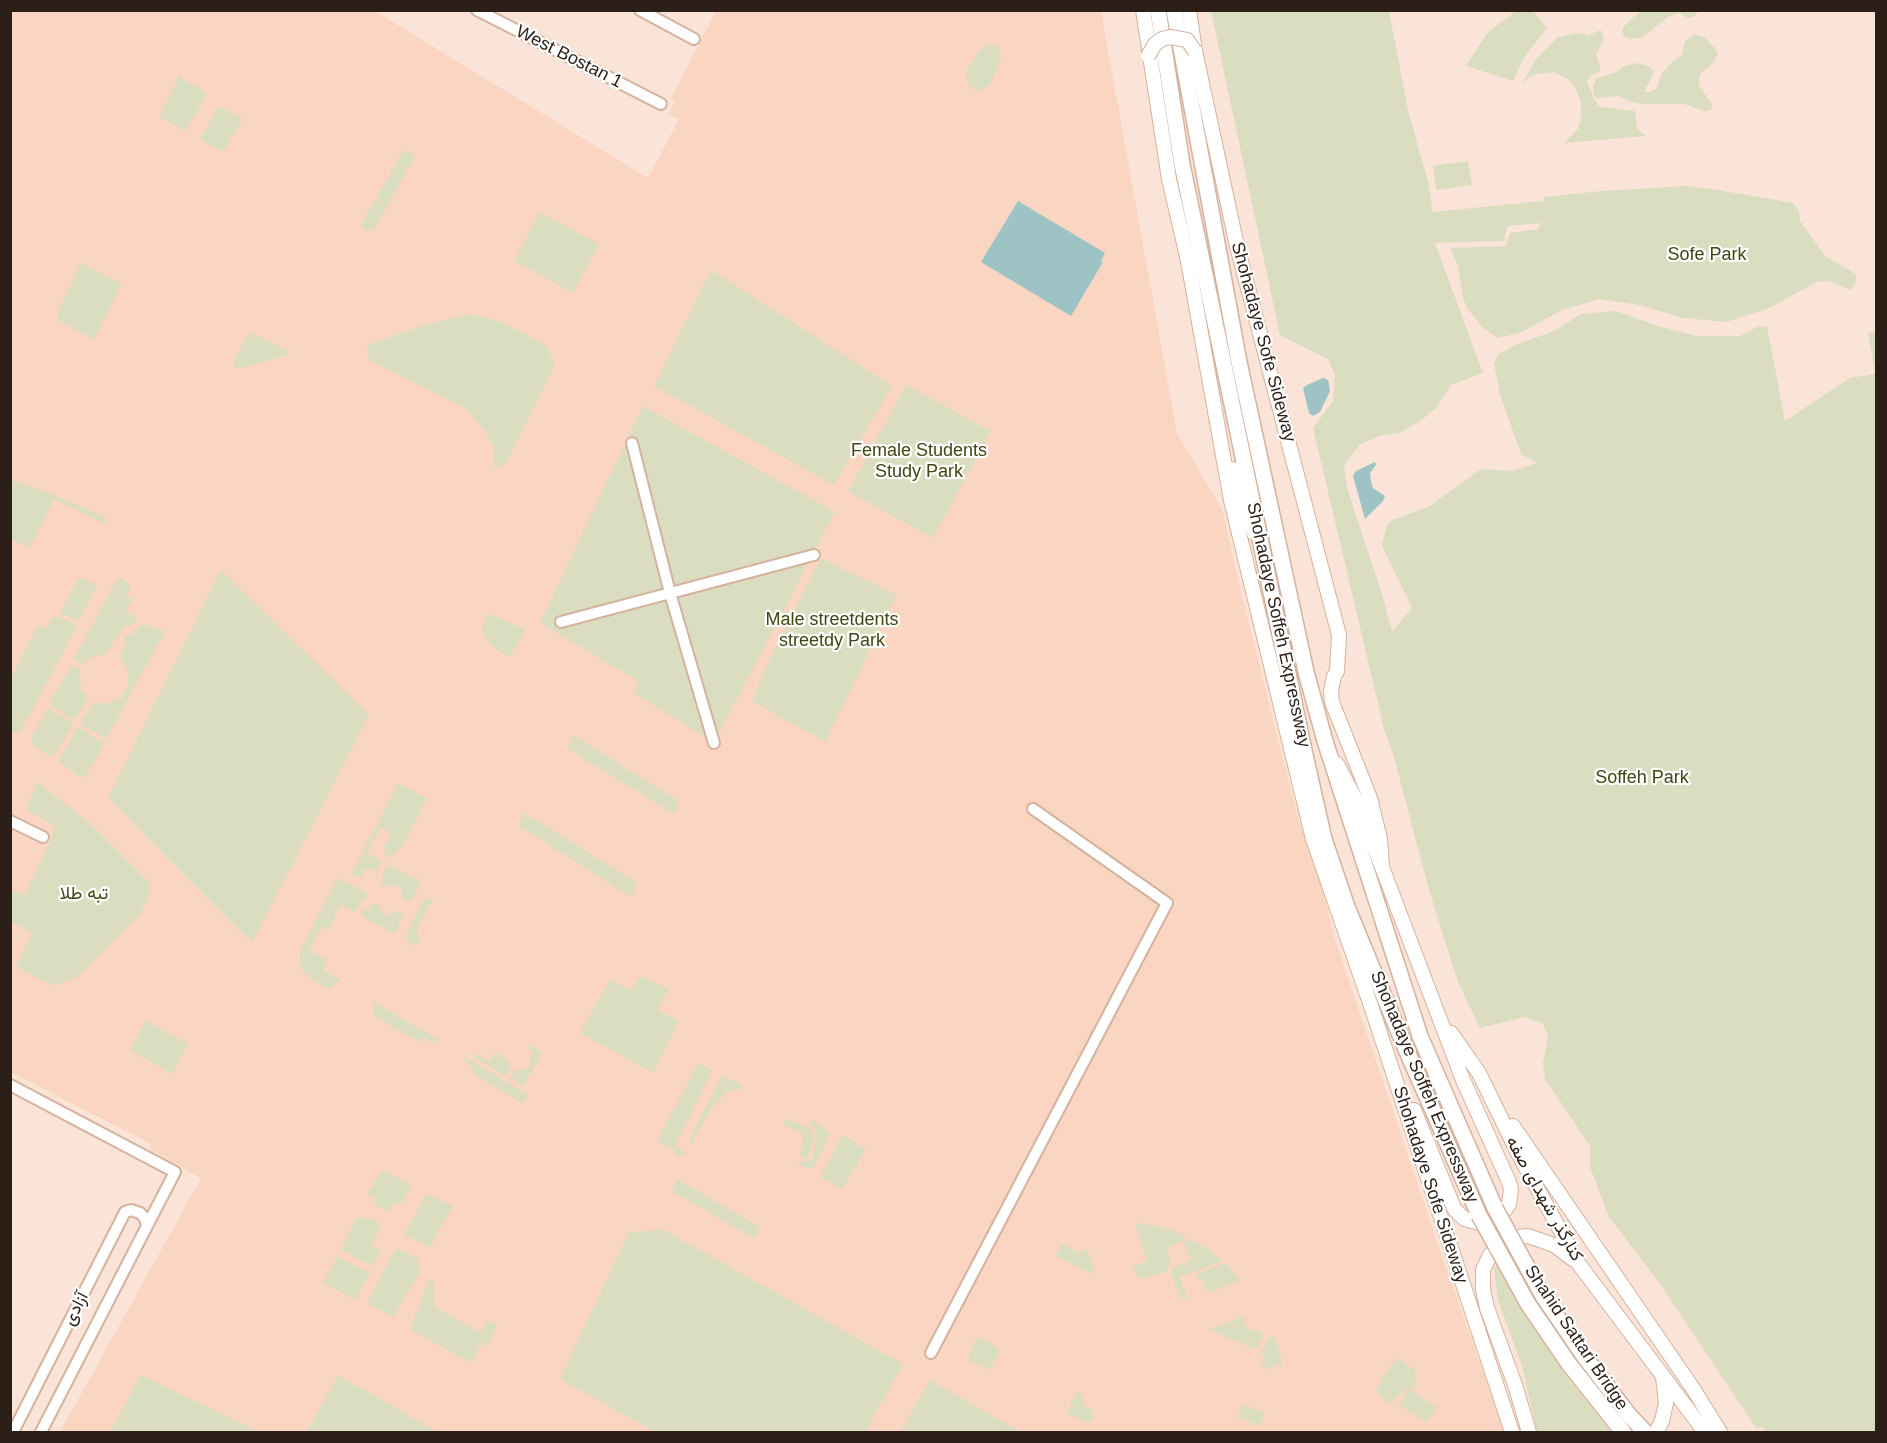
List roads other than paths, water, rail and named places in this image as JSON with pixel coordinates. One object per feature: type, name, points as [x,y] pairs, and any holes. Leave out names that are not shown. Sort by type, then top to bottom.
[{"type":"highway","name":"Shohadaye Soffeh Expressway","points":[[1158,10],[1182,164],[1324,839],[1347,907],[1479,1215]]},
{"type":"highway","name":"Shohadaye Soffeh Expressway","points":[[1174,10],[1239,362],[1306,672],[1325,741],[1420,1036],[1495,1208]]},
{"type":"highway","name":"Shahid Sattari Bridge","points":[[1495,1208],[1543,1296],[1584,1356],[1629,1415],[1646,1432]]},
{"type":"highway","name":"Shahid Sattari Bridge","points":[[1479,1215],[1528,1304],[1569,1364],[1623,1432]]},
{"type":"main road","name":"Shohadaye Sofe Sideway","points":[[1143,10],[1148,56],[1169,179],[1188,261],[1232,500],[1313,839],[1371,1005],[1512,1432]]},
{"type":"main road","name":"Shohadaye Sofe Sideway","points":[[1189,10],[1194,51],[1237,246],[1339,635],[1337,671],[1332,683],[1332,702],[1370,798],[1380,839],[1382,867]]},
{"type":"main road","points":[[1148,56],[1155,44],[1161,39],[1170,37],[1187,40],[1194,51]]},
{"type":"main road","points":[[1172,98],[1179,178],[1203,317],[1215,408],[1274,608]]},
{"type":"main road","points":[[1325,741],[1358,804],[1463,1080],[1509,1182],[1511,1189],[1509,1204],[1506,1211],[1494,1221],[1472,1222],[1454,1208],[1371,1005]]},
{"type":"main road","name":"کنارگذر شهدای صفه","points":[[1438,1014],[1479,1074],[1578,1263],[1705,1432]]},
{"type":"main road","points":[[1479,1074],[1694,1390],[1720,1432]]},
{"type":"main road","points":[[1529,1432],[1515,1385],[1487,1308],[1483,1289],[1483,1270],[1491,1255],[1502,1245],[1528,1236],[1554,1245],[1578,1263]]},
{"type":"main road","points":[[1656,1432],[1662,1421],[1666,1403],[1663,1376]]},
{"type":"street","points":[[640,10],[694,39]]},
{"type":"street","name":"West Bostan 1","points":[[478,11],[661,104]]},
{"type":"street","points":[[632,443],[670,593],[714,743]]},
{"type":"street","points":[[561,622],[814,555]]},
{"type":"street","points":[[931,1353],[1167,903],[1033,809]]},
{"type":"street","points":[[10,821],[43,837]]},
{"type":"street","name":"آزادی","points":[[10,1085],[175,1172],[41,1432]]},
{"type":"street","name":"آزادی","points":[[13,1432],[125,1212],[130,1210],[140,1213],[145,1218],[147,1226]]},
{"type":"water","points":[[1018,201],[1105,253],[1101,261],[1103,262],[1071,316],[981,262]]},
{"type":"water","points":[[1323,378],[1328,380],[1330,391],[1320,412],[1313,416],[1309,413],[1303,388]]},
{"type":"water","points":[[1375,462],[1376,465],[1370,473],[1371,482],[1373,488],[1385,496],[1365,519],[1353,476],[1356,471]]},
{"type":"park label","name":"Sofe Park","points":[[1707,255]]},
{"type":"park label","name":"Female Students Study Park","points":[[919,461]]},
{"type":"park label","name":"Male streetdents streetdy Park","points":[[832,630]]},
{"type":"park label","name":"Soffeh Park","points":[[1642,778]]},
{"type":"park label","name":"تبه طلا","points":[[84,894]]}]
